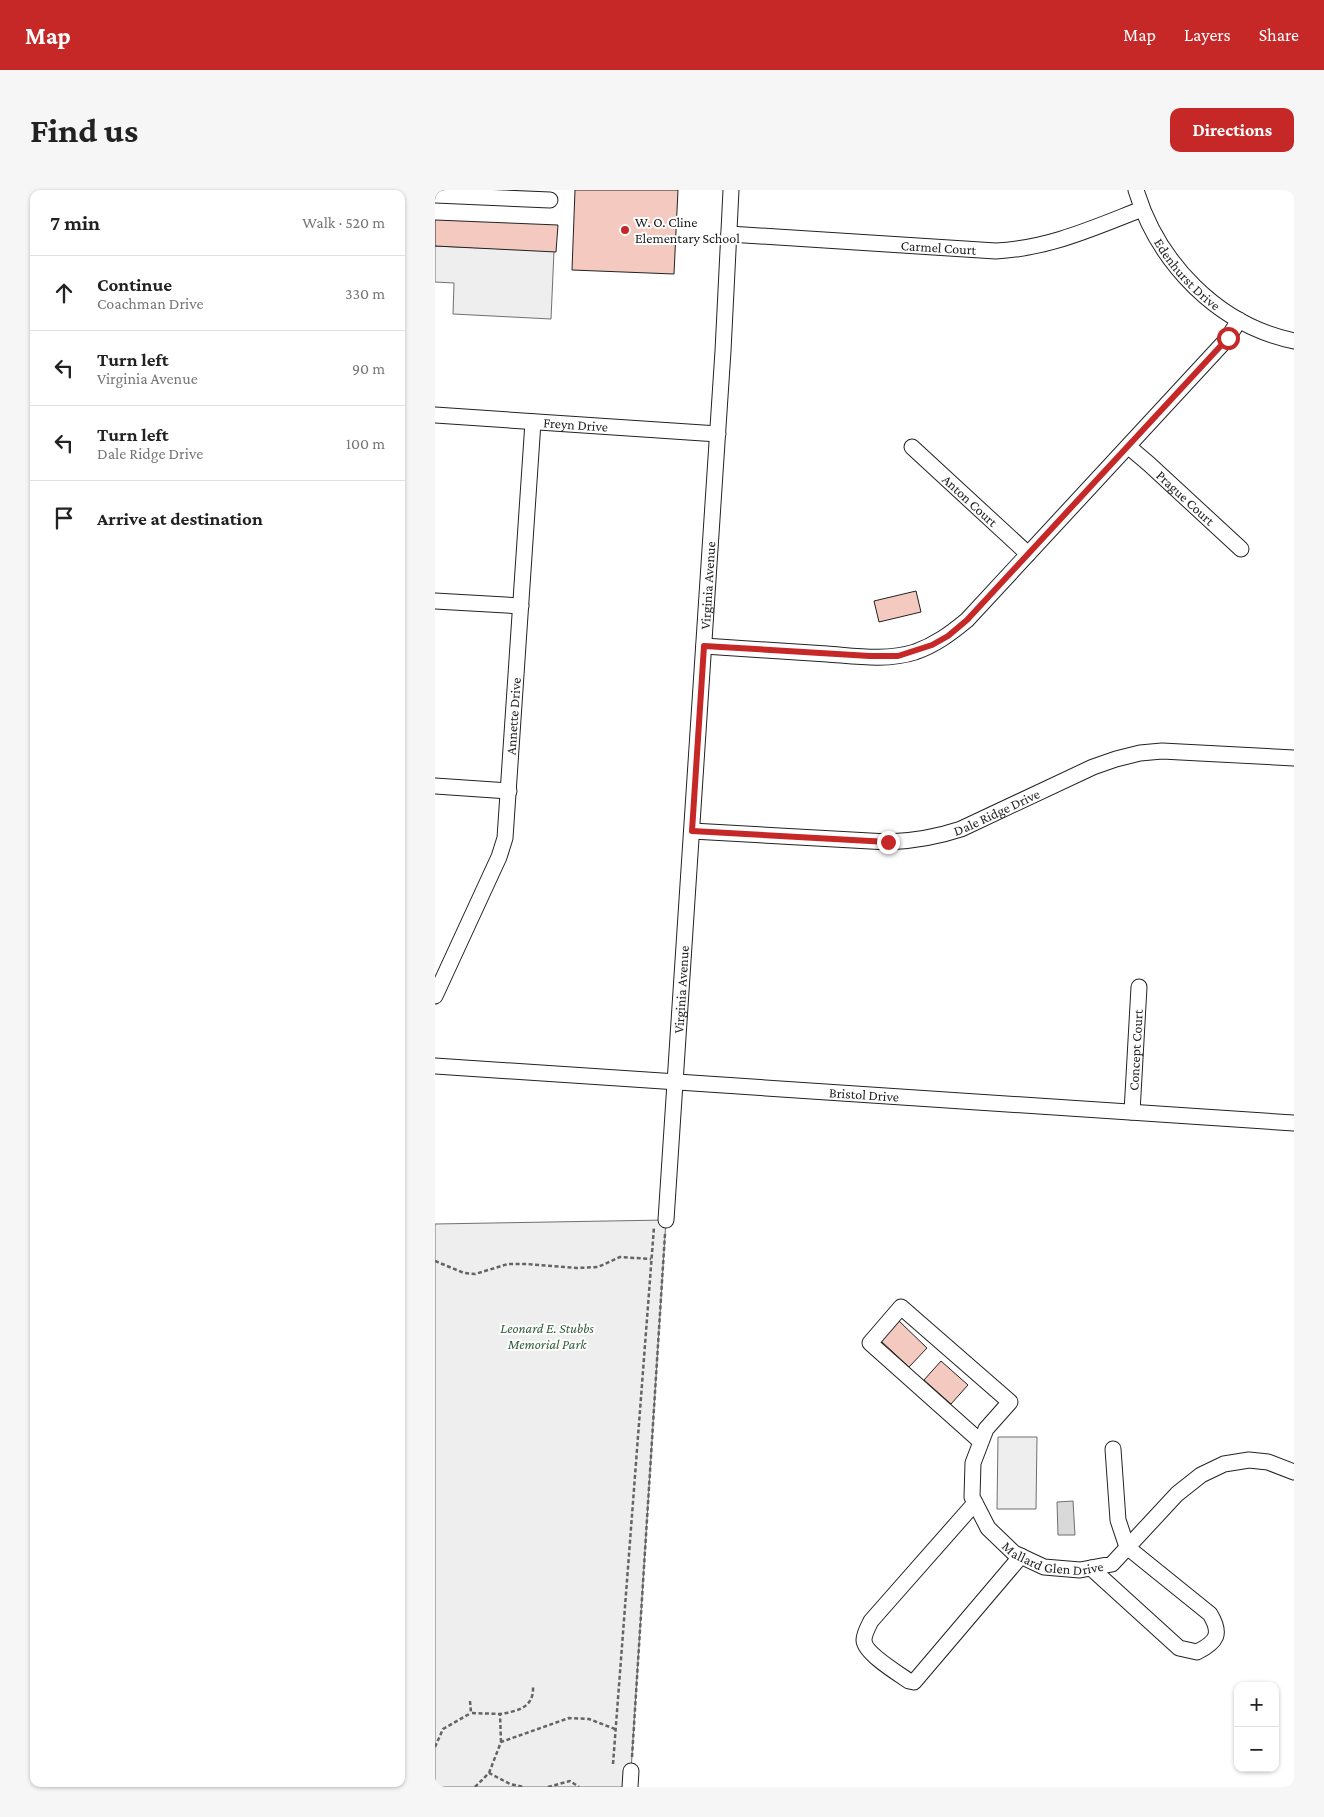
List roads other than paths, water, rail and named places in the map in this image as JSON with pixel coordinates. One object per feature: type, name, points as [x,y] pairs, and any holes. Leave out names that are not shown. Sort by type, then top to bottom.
[{"type":"street","name":"Virginia Avenue","points":[[660,1221],[676,1082],[718,434],[731,190]]},
{"type":"street","name":"Edenhurst Drive","points":[[1137,190],[1142,209],[1159,243],[1178,270],[1198,291],[1239,320],[1257,329],[1294,341]]},
{"type":"street","points":[[435,195],[550,200]]},
{"type":"street","name":"Carmel Court","points":[[729,234],[996,250],[1018,249],[1066,238],[1142,209]]},
{"type":"street","points":[[704,646],[898,656],[932,645],[948,636],[967,620],[1129,447],[1228,338],[1239,320]]},
{"type":"street","name":"Freyn Drive","points":[[435,415],[718,434]]},
{"type":"street","name":"Annette Drive","points":[[435,996],[499,857],[505,838],[533,422]]},
{"type":"street","name":"Anton Court","points":[[912,447],[1028,554]]},
{"type":"street","name":"Prague Court","points":[[1129,447],[1241,549]]},
{"type":"street","points":[[435,601],[521,606]]},
{"type":"street","name":"Dale Ridge Drive","points":[[692,831],[888,842],[914,841],[943,836],[961,830],[1093,767],[1140,753],[1162,751],[1294,758]]},
{"type":"street","points":[[435,786],[509,791]]},
{"type":"street","name":"Concept Court","points":[[1132,1112],[1139,987]]},
{"type":"street","name":"Bristol Drive","points":[[435,1066],[1294,1123]]},
{"type":"street","name":"Mallard Glen Drive","points":[[981,1442],[870,1343],[901,1307],[1010,1402],[986,1429],[973,1463],[972,1497],[988,1528],[1014,1553],[1044,1567],[1079,1570],[1112,1564],[1177,1494],[1201,1475],[1224,1464],[1249,1460],[1268,1462],[1294,1472]]},
{"type":"street","points":[[1091,1568],[1179,1648],[1193,1652],[1206,1648],[1217,1634],[1216,1625],[1210,1614],[1127,1547],[1118,1520],[1113,1449]]},
{"type":"street","points":[[975,1503],[871,1622],[864,1636],[865,1646],[909,1681],[914,1682],[1021,1556]]},
{"type":"street","points":[[630,1787],[631,1772]]},
{"type":"place","name":"W. O. Cline Elementary School","points":[[625,230]]},
{"type":"park label","name":"Leonard E. Stubbs Memorial Park","points":[[547,1336]]}]
